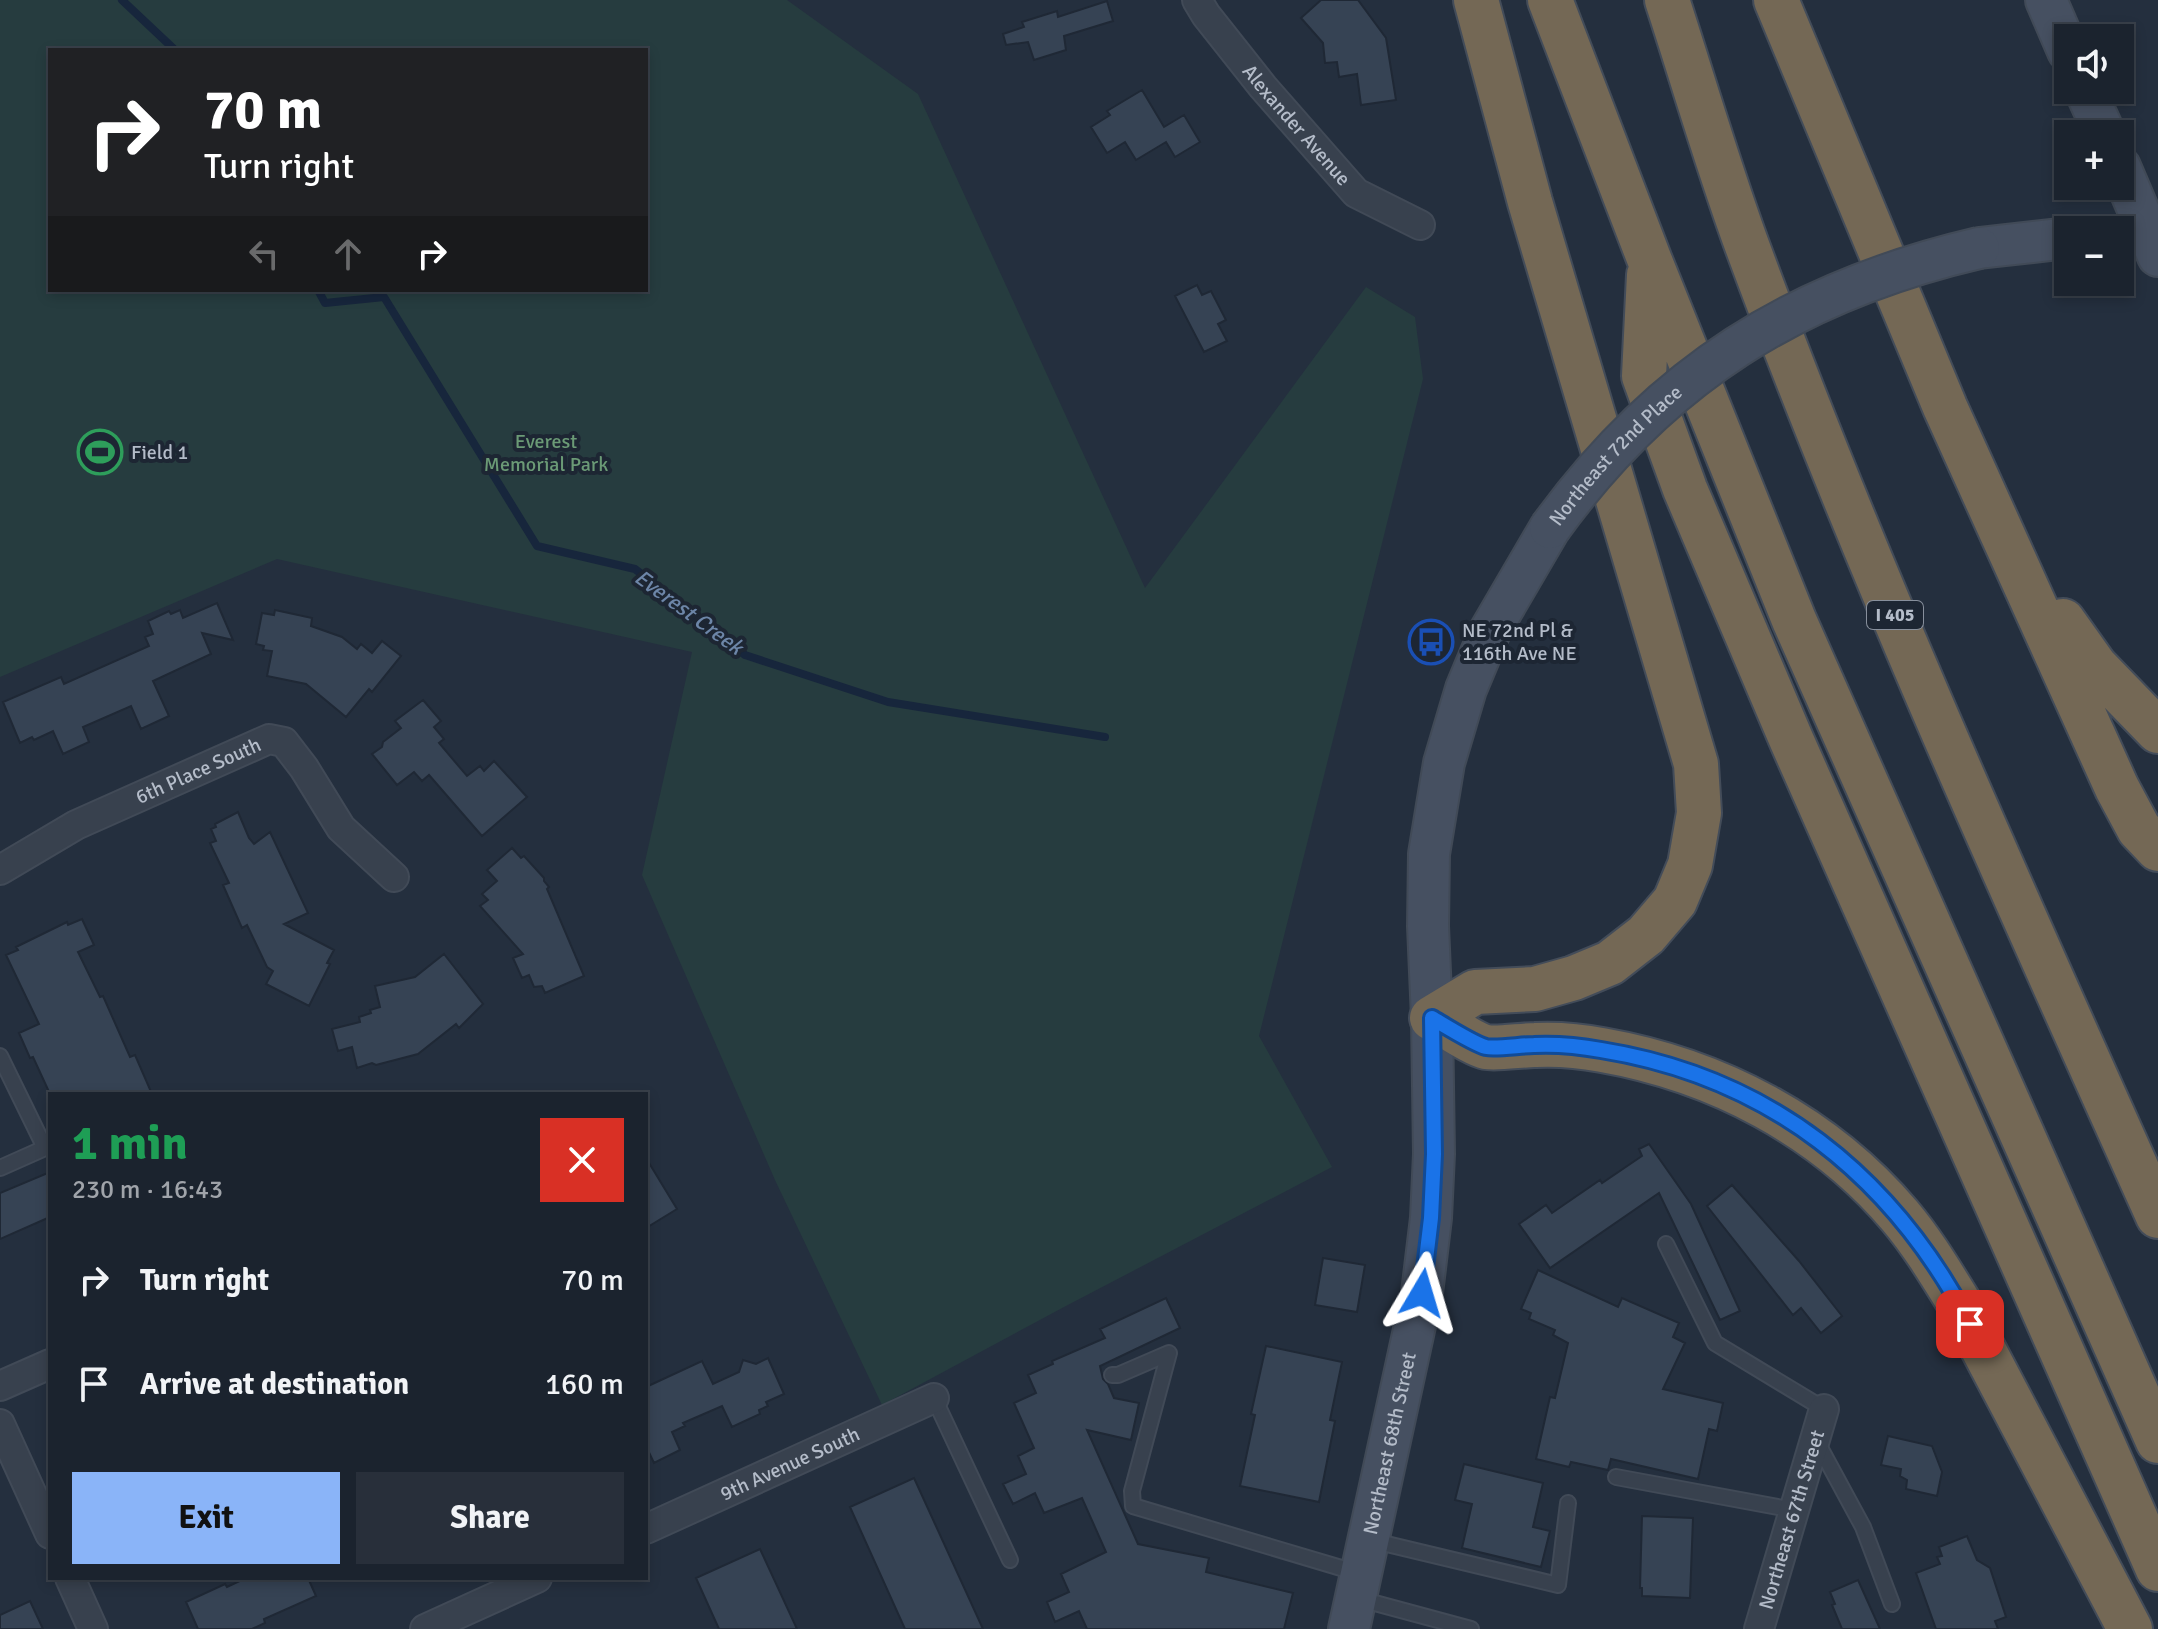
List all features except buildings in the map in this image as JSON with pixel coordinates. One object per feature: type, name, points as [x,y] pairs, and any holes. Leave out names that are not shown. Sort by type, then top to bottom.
[{"type":"highway","points":[[1432,1018],[1475,992],[1535,989],[1610,963],[1646,935],[1675,901],[1690,865],[1699,813],[1696,764],[1530,202],[1476,0]]},
{"type":"highway","points":[[1550,0],[1650,261],[1794,620],[2158,1441]]},
{"type":"highway","name":"I 405","points":[[1667,0],[1748,248],[1849,507],[1993,849],[2158,1216]]},
{"type":"highway","points":[[1776,0],[1991,510],[2117,788],[2139,829],[2158,849]]},
{"type":"highway","points":[[1650,261],[1644,376],[1685,489],[1791,739],[2158,1569]]},
{"type":"highway","points":[[1991,510],[2095,666],[2158,731]]},
{"type":"highway","points":[[1432,1018],[1486,1047],[1539,1044],[1599,1049],[1659,1062],[1707,1078],[1760,1103],[1803,1129],[1845,1161],[1900,1216],[1932,1257],[2130,1629]]},
{"type":"main road","points":[[2046,0],[2056,24]]},
{"type":"main road","points":[[2131,200],[2146,242]]},
{"type":"main road","name":"Northeast 72nd Place","points":[[1432,1018],[1429,854],[1444,763],[1481,649],[1506,600],[1550,528],[1579,488],[1653,410],[1694,376],[1738,345],[1785,318],[1833,294],[1934,258],[1979,248],[2054,240]]},
{"type":"main road","name":"Northeast 68th Street","points":[[1359,1585],[1422,1293],[1430,1230],[1434,1154],[1432,1018]]},
{"type":"street","name":"Alexander Avenue","points":[[1197,0],[1263,87],[1356,193],[1420,225]]},
{"type":"street","name":"6th Place South","points":[[0,870],[76,825],[269,739],[284,742],[341,828],[394,877]]},
{"type":"street","points":[[0,1386],[48,1365]]},
{"type":"street","name":"9th Avenue South","points":[[648,1528],[934,1398]]},
{"type":"street","name":"Northeast 67th Street","points":[[1759,1629],[1824,1409]]},
{"type":"street","points":[[0,1424],[48,1530]]},
{"type":"street","points":[[71,1580],[93,1629]]},
{"type":"street","points":[[425,1629],[533,1580]]},
{"type":"lane","points":[[0,1056],[45,1148],[0,1168]]},
{"type":"lane","points":[[1666,1244],[1715,1343],[1824,1409]]},
{"type":"lane","points":[[1112,1375],[1169,1353],[1132,1491],[1133,1506],[1359,1585],[1471,1629]]},
{"type":"lane","points":[[934,1398],[1010,1560]]},
{"type":"lane","points":[[1815,1438],[1863,1527],[1892,1604]]},
{"type":"lane","points":[[1616,1477],[1794,1510]]},
{"type":"lane","points":[[1359,1585],[1558,1585],[1568,1503]]},
{"type":"green space","name":"Everest Memorial Park","points":[[0,0],[787,0],[918,94],[1145,588],[1366,287],[1415,317],[1423,379],[1259,1036],[1332,1167],[882,1405],[775,1180],[642,875],[692,652],[277,559],[0,677]]},
{"type":"waterway","name":"Everest Creek","points":[[122,0],[173,48]]},
{"type":"waterway","name":"Everest Creek","points":[[319,292],[325,303],[384,297],[537,546],[635,569],[745,655],[888,702],[1105,737]]},
{"type":"place","name":"Field 1","points":[[100,452]]},
{"type":"place","name":"NE 72nd Pl & 116th Ave NE","points":[[1431,642]]},
{"type":"route","points":[[1422,1293],[1431,1218],[1434,1154],[1432,1018],[1486,1047],[1539,1044],[1599,1049],[1659,1062],[1707,1078],[1760,1103],[1803,1129],[1870,1184],[1932,1257],[1970,1324]]}]
